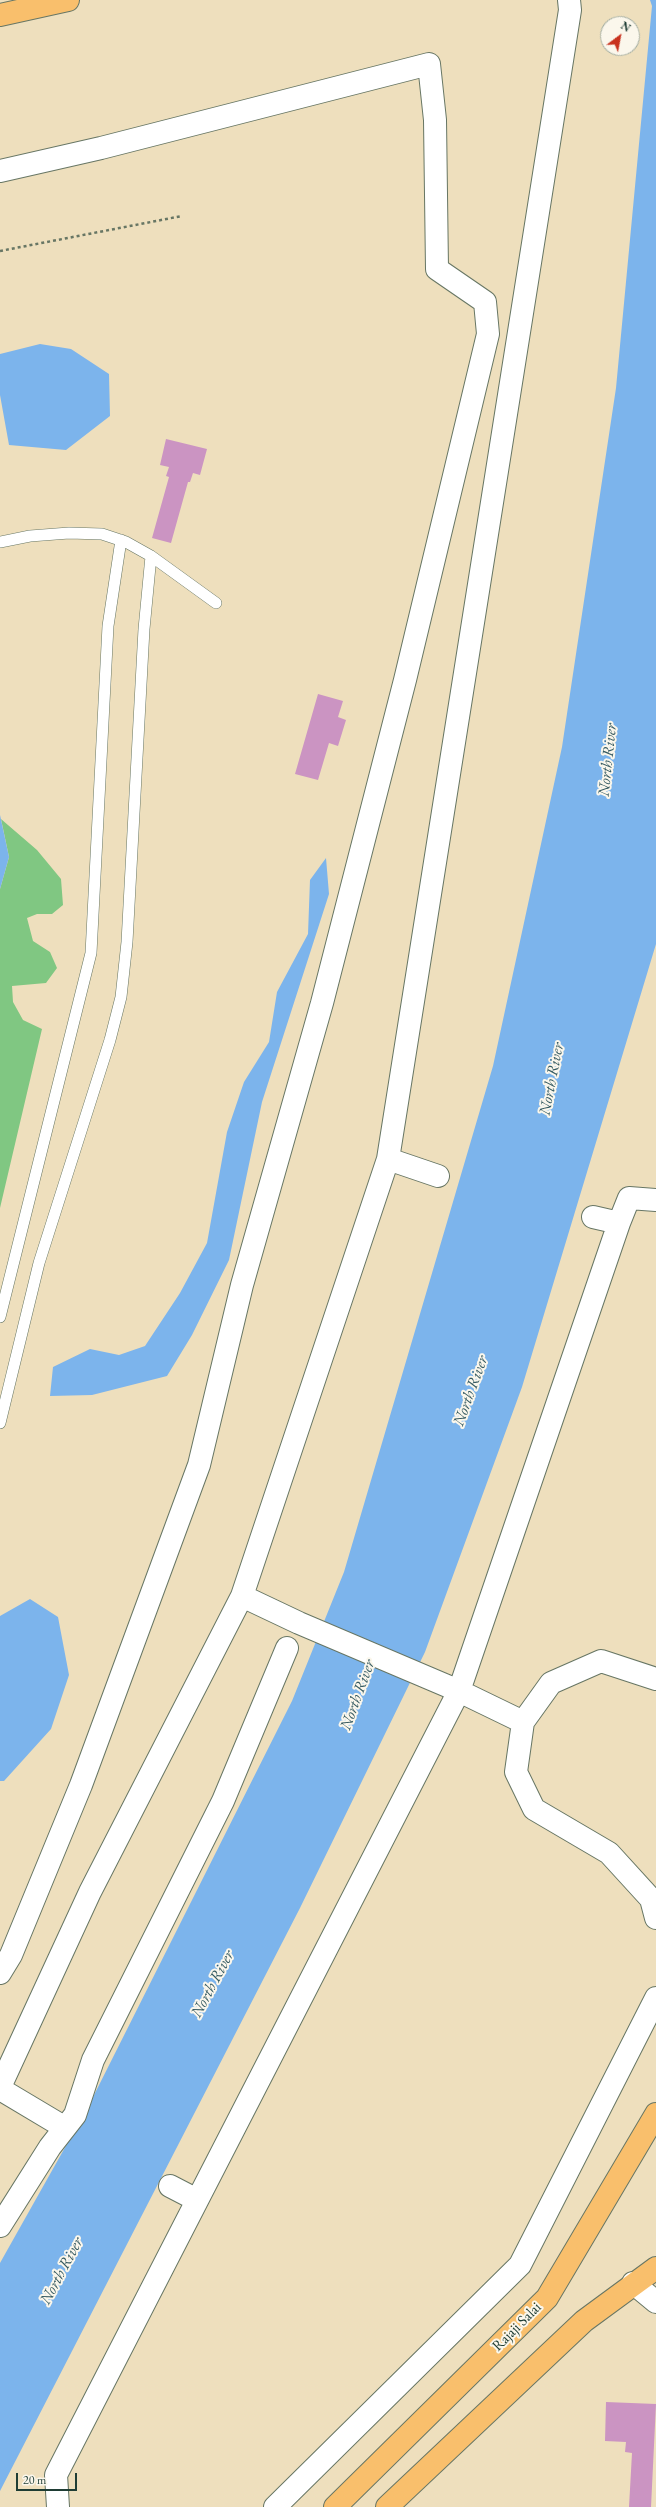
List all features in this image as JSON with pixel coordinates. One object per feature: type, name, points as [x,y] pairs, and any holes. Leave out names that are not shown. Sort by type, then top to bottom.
[{"type":"main road","points":[[0,15],[68,0]]},
{"type":"main road","name":"Rajaji Salai","points":[[335,2507],[547,2298],[656,2114]]},
{"type":"main road","points":[[387,2507],[584,2321],[633,2283],[656,2268]]},
{"type":"street","points":[[57,2123],[0,2088],[90,1892],[242,1596],[388,1159],[567,26],[568,0]]},
{"type":"street","points":[[0,171],[101,148],[429,64],[435,120],[437,269],[485,302],[488,334],[403,688],[322,1003],[242,1285],[199,1465],[81,1785],[11,1955],[0,1973]]},
{"type":"street","points":[[388,1159],[438,1176]]},
{"type":"street","points":[[58,2507],[56,2475],[459,1691],[618,1223],[629,1198],[656,1200]]},
{"type":"street","points":[[593,1217],[618,1223]]},
{"type":"street","points":[[242,1596],[299,1623],[459,1691],[523,1722]]},
{"type":"street","points":[[0,2226],[50,2147],[75,2115],[94,2060],[223,1801],[287,1648]]},
{"type":"street","points":[[654,1902],[609,1853],[534,1809],[516,1772],[523,1722],[551,1683],[601,1661],[656,1679]]},
{"type":"street","points":[[275,2507],[520,2265],[656,1998]]},
{"type":"street","points":[[170,2186],[197,2200]]},
{"type":"street","points":[[633,2283],[656,2302]]},
{"type":"lane","points":[[0,542],[30,536],[69,533],[102,534],[121,540],[151,556],[216,603]]},
{"type":"lane","points":[[0,1317],[91,953],[108,626],[121,540]]},
{"type":"lane","points":[[0,1423],[39,1263],[110,1040],[122,997],[127,942],[144,629],[151,556]]},
{"type":"path","points":[[0,251],[182,216]]},
{"type":"green space","points":[[1,819],[37,850],[61,879],[63,905],[52,914],[37,914],[27,918],[33,941],[50,952],[57,968],[46,983],[12,986],[13,1002],[23,1020],[42,1029],[0,1208],[0,889],[9,857]]},
{"type":"water","name":"North River","points":[[650,0],[656,0],[656,944],[522,1387],[425,1652],[300,1908],[0,2491],[0,2263],[90,2103],[292,1701],[344,1572],[493,1066],[562,747],[616,388],[652,6]]},
{"type":"water","points":[[40,344],[71,349],[109,374],[110,416],[66,450],[9,445],[0,395],[0,354]]},
{"type":"water","points":[[0,815],[9,857],[0,889]]},
{"type":"water","points":[[326,858],[329,894],[262,1102],[229,1260],[192,1335],[167,1376],[92,1395],[50,1396],[53,1367],[90,1349],[119,1355],[145,1346],[180,1293],[207,1243],[227,1132],[244,1082],[269,1042],[277,992],[308,934],[310,880]]},
{"type":"water","points":[[30,1599],[58,1617],[69,1675],[51,1729],[4,1781],[0,1781],[0,1616]]},
{"type":"building","points":[[166,439],[207,449],[200,475],[193,473],[190,482],[188,482],[171,543],[152,538],[169,477],[166,476],[169,467],[160,465]]},
{"type":"building","points":[[318,694],[343,701],[338,717],[346,720],[338,746],[329,743],[318,780],[295,774]]},
{"type":"building","points":[[606,2402],[656,2404],[651,2507],[629,2507],[632,2453],[625,2452],[626,2442],[605,2441]]}]
